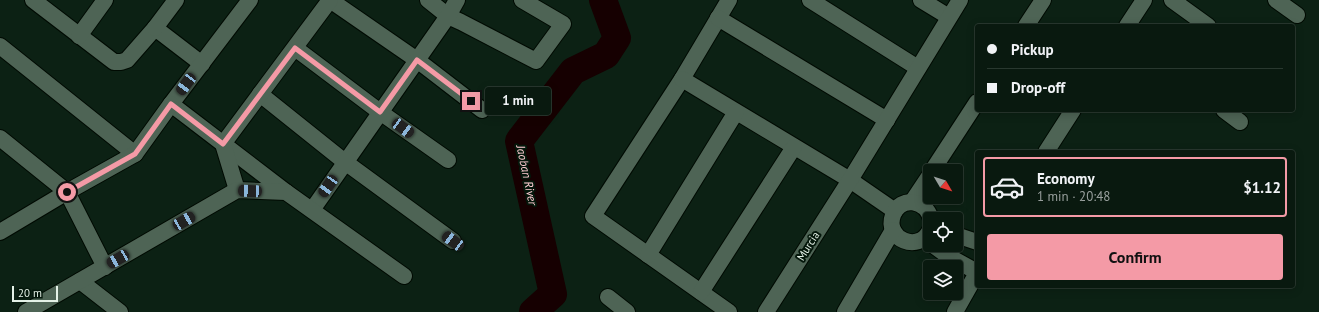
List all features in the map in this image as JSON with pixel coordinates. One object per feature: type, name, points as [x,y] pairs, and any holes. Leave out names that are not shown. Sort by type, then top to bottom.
[{"type":"street","points":[[33,0],[114,62],[127,60],[155,28],[176,0]]},
{"type":"street","points":[[79,36],[105,0]]},
{"type":"street","points":[[0,232],[135,154],[250,0]]},
{"type":"street","points":[[223,144],[330,0],[417,60],[482,110]]},
{"type":"street","points":[[428,0],[448,16],[536,61],[563,24],[522,0]]},
{"type":"street","points":[[312,210],[448,16],[457,0]]},
{"type":"street","points":[[729,0],[682,79],[593,216],[729,312]]},
{"type":"street","points":[[810,0],[918,68]]},
{"type":"street","points":[[921,0],[949,17]]},
{"type":"street","name":"Murcia","points":[[766,312],[850,180],[960,0]]},
{"type":"street","points":[[1027,24],[1043,0]]},
{"type":"street","points":[[1128,24],[1144,0]]},
{"type":"street","points":[[1172,0],[1205,24]]},
{"type":"street","points":[[1276,0],[1297,15]]},
{"type":"street","points":[[718,18],[887,120]]},
{"type":"street","points":[[155,28],[202,64]]},
{"type":"street","points":[[0,46],[135,154]]},
{"type":"street","points":[[295,48],[380,112],[448,160]]},
{"type":"street","points":[[682,79],[850,180],[895,211]]},
{"type":"street","points":[[260,94],[345,162],[453,241]]},
{"type":"street","points":[[171,104],[286,192],[404,276]]},
{"type":"street","points":[[937,164],[975,105]]},
{"type":"street","points":[[648,255],[736,112]]},
{"type":"street","points":[[1049,150],[1071,112]]},
{"type":"street","points":[[1227,112],[1240,122]]},
{"type":"street","points":[[2,143],[67,192],[104,267]]},
{"type":"street","points":[[223,144],[238,190]]},
{"type":"street","points":[[701,292],[794,147]]},
{"type":"street","points":[[912,202],[923,186]]},
{"type":"street","points":[[26,312],[238,190],[286,192]]},
{"type":"street","points":[[923,240],[910,242],[897,236],[893,230],[892,217],[900,206],[912,202],[919,203],[929,212]]},
{"type":"street","points":[[846,312],[893,230]]},
{"type":"street","points":[[963,237],[975,241]]},
{"type":"street","points":[[944,252],[975,271]]},
{"type":"street","points":[[956,312],[975,276]]},
{"type":"street","points":[[80,281],[120,312]]},
{"type":"street","points":[[608,297],[627,312]]},
{"type":"waterway","name":"Jaoban River","points":[[533,312],[553,294],[519,141],[573,71],[606,55],[617,38],[603,0]]},
{"type":"route","points":[[67,192],[135,154],[171,104],[223,144],[295,48],[380,112],[417,60],[471,101]]}]
